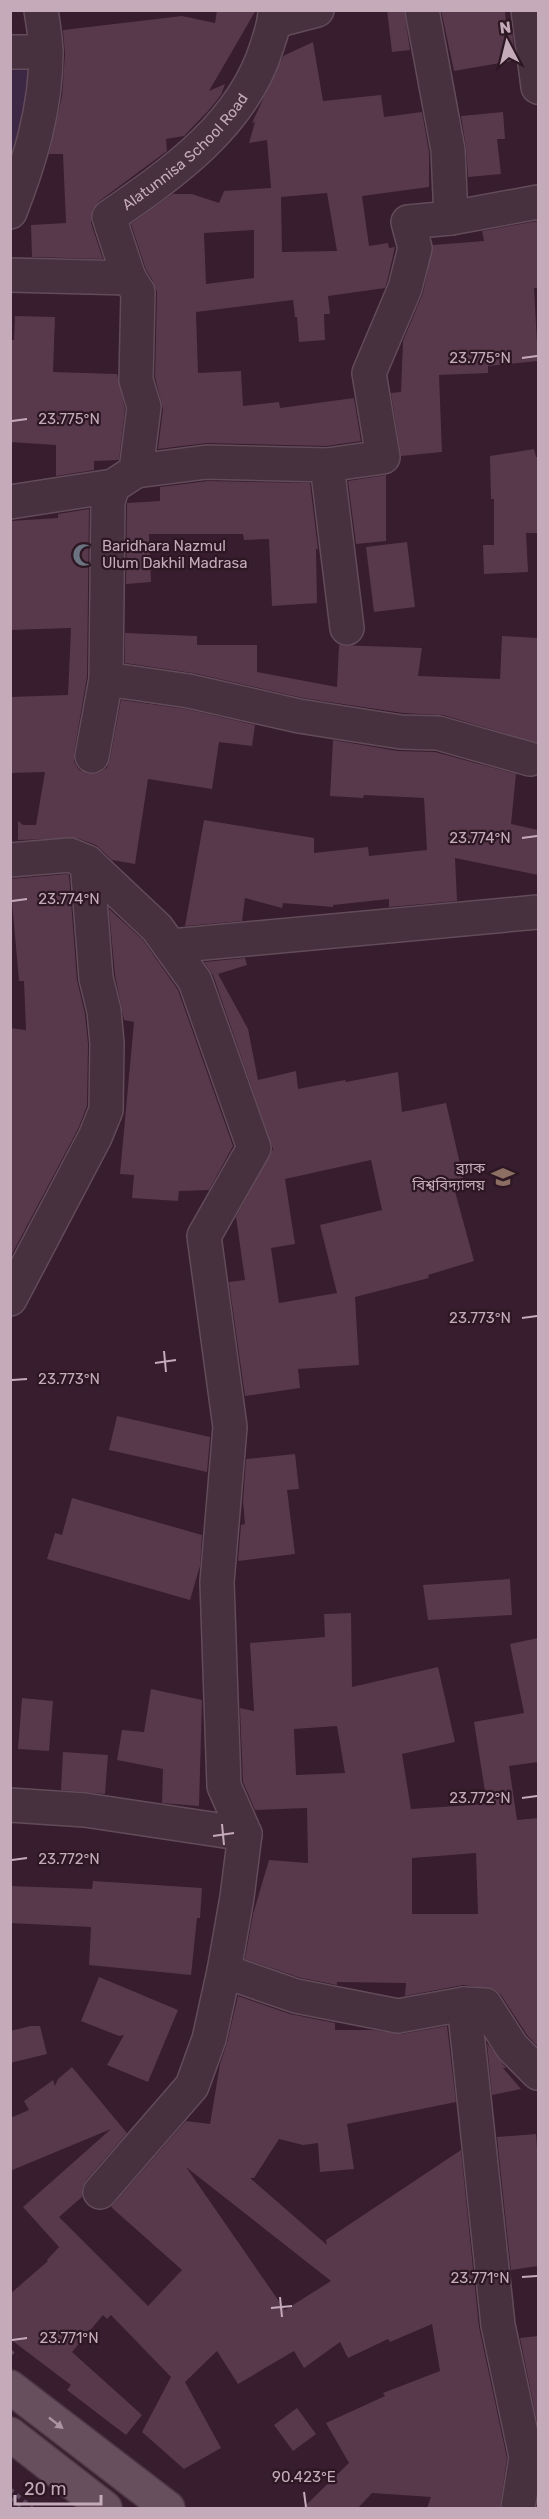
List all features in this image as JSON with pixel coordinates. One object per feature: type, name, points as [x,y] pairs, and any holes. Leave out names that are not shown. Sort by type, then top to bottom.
[{"type":"main road","points":[[10,2387],[168,2508]]},
{"type":"main road","points":[[10,2434],[105,2508]]},
{"type":"street","points":[[10,212],[23,179],[40,116],[46,52],[41,10]]},
{"type":"street","points":[[275,16],[317,10]]},
{"type":"street","points":[[422,10],[448,150],[451,218]]},
{"type":"street","points":[[528,10],[538,87]]},
{"type":"street","name":"Alatunnisa School Road","points":[[129,278],[110,218],[180,165],[206,143],[227,120],[261,68],[275,16]]},
{"type":"street","points":[[10,52],[46,52]]},
{"type":"street","points":[[10,502],[207,462],[327,465],[383,457],[369,373],[405,288],[415,248],[408,222],[451,218],[538,202]]},
{"type":"street","points":[[10,275],[129,278],[138,292],[136,380],[144,407],[124,479],[108,501],[106,679],[92,756]]},
{"type":"street","points":[[327,465],[347,628]]},
{"type":"street","points":[[106,679],[189,691],[299,716],[401,732],[438,733],[530,759]]},
{"type":"street","points":[[10,860],[70,855],[87,862],[157,928],[195,981],[254,1148],[204,1236],[230,1427],[217,1582],[224,1786],[245,1834],[237,1897],[210,2039],[192,2086],[100,2192]]},
{"type":"street","points":[[10,1299],[95,1137],[105,1110],[107,1043],[104,1011],[96,978],[87,862]]},
{"type":"street","points":[[171,946],[538,912]]},
{"type":"street","points":[[10,1805],[85,1810],[245,1834]]},
{"type":"street","points":[[224,1971],[296,1996],[398,2016],[464,2004],[485,2005],[512,2047],[538,2073]]},
{"type":"street","points":[[464,2004],[498,2325],[526,2457],[518,2508]]},
{"type":"path","points":[[10,2490],[32,2508]]},
{"type":"path","points":[[10,2498],[23,2508]]},
{"type":"shaded area","points":[[33,63],[11,195],[11,64]]},
{"type":"building","points":[[217,10],[256,10],[209,91],[225,84],[221,95],[184,136],[166,139],[167,151],[98,202],[92,210],[91,223],[103,259],[32,257],[31,225],[66,223],[63,154],[49,154],[62,96],[65,54],[63,30],[182,16],[215,23]]},
{"type":"building","points":[[387,10],[404,10],[410,50],[392,52]]},
{"type":"building","points":[[441,10],[505,10],[506,22],[511,22],[514,48],[509,48],[511,61],[454,71]]},
{"type":"building","points":[[313,42],[323,101],[381,95],[384,117],[422,112],[429,152],[429,187],[362,196],[369,246],[388,243],[389,248],[395,247],[387,282],[385,288],[328,296],[330,314],[324,314],[325,340],[299,342],[293,300],[196,312],[198,373],[241,371],[243,406],[279,402],[280,408],[354,398],[361,441],[326,446],[207,443],[158,449],[163,409],[155,377],[157,292],[146,270],[131,224],[173,194],[192,194],[219,203],[224,191],[271,188],[267,140],[249,143],[255,122],[252,123],[283,56]],"holes":[[[327,193],[337,251],[282,252],[281,197]],[[254,230],[254,278],[206,284],[204,233]]]},
{"type":"building","points":[[503,112],[505,139],[497,139],[501,174],[468,177],[461,116]]},
{"type":"building","points":[[538,221],[538,288],[534,288],[538,361],[488,366],[488,373],[439,375],[442,452],[401,456],[391,393],[401,392],[403,341],[423,293],[433,245],[484,241],[482,231]]},
{"type":"building","points":[[15,316],[55,317],[53,372],[117,374],[125,409],[119,460],[94,461],[94,470],[56,476],[56,445],[10,442],[10,340],[14,340]]},
{"type":"building","points":[[534,449],[538,457],[538,533],[526,533],[528,572],[484,574],[483,545],[494,545],[494,499],[491,499],[490,456]]},
{"type":"building","points":[[386,475],[386,541],[356,544],[348,481]]},
{"type":"building","points":[[208,481],[310,483],[318,549],[316,549],[317,603],[272,606],[269,539],[244,540],[243,534],[149,534],[151,582],[126,584],[127,503],[160,501],[160,487]]},
{"type":"building","points":[[89,509],[87,677],[74,753],[74,762],[79,770],[89,774],[99,773],[107,768],[121,700],[186,709],[255,725],[252,746],[219,742],[212,789],[148,779],[135,864],[112,860],[96,845],[77,838],[18,840],[18,821],[23,825],[36,825],[45,772],[10,773],[10,697],[68,695],[71,628],[10,630],[10,521],[58,518],[58,514]]},
{"type":"building","points":[[407,542],[415,607],[374,612],[366,547]]},
{"type":"building","points":[[125,633],[197,636],[197,645],[257,645],[257,672],[337,687],[339,645],[422,648],[418,676],[500,679],[502,636],[538,638],[538,743],[443,715],[403,713],[303,698],[193,673],[125,663]]},
{"type":"building","points":[[333,740],[398,751],[435,752],[516,774],[511,824],[538,830],[538,875],[455,858],[457,901],[389,907],[389,899],[333,905],[333,907],[283,903],[282,908],[245,898],[242,921],[185,926],[204,820],[314,838],[314,853],[368,847],[369,856],[427,850],[424,798],[330,796]]},
{"type":"building","points":[[69,875],[77,980],[85,1014],[88,1044],[87,1106],[78,1129],[10,1258],[10,1028],[26,1030],[24,981],[19,981],[10,879]]},
{"type":"building","points":[[109,909],[143,940],[178,990],[233,1146],[209,1190],[179,1191],[178,1201],[132,1198],[134,1175],[120,1174],[134,1022],[124,1020],[115,975]]},
{"type":"building","points":[[245,958],[247,965],[218,974],[248,1029],[258,1080],[296,1071],[298,1089],[398,1072],[402,1112],[446,1103],[464,1181],[453,1184],[474,1261],[428,1275],[429,1278],[355,1297],[359,1365],[298,1369],[300,1388],[245,1396],[229,1282],[245,1280],[236,1217],[273,1149],[213,975],[204,962]],"holes":[[[371,1160],[382,1210],[320,1225],[337,1293],[279,1303],[271,1248],[295,1244],[285,1179]]]},
{"type":"building","points":[[117,1416],[210,1437],[207,1472],[109,1450]]},
{"type":"building","points":[[295,1454],[299,1489],[287,1490],[295,1554],[238,1561],[241,1525],[245,1524],[243,1501],[246,1459]]},
{"type":"building","points":[[72,1498],[202,1535],[200,1566],[190,1600],[47,1559],[55,1533],[62,1535]]},
{"type":"building","points":[[510,1579],[512,1615],[428,1620],[423,1585]]},
{"type":"building","points":[[351,1613],[352,1687],[438,1667],[455,1742],[402,1754],[411,1809],[487,1804],[474,1722],[524,1713],[510,1644],[538,1638],[538,1762],[509,1766],[517,1820],[538,1818],[538,2047],[527,2035],[501,1995],[494,1989],[463,1985],[405,1996],[406,1983],[337,1982],[337,1985],[301,1978],[245,1959],[253,1914],[269,1860],[308,1863],[307,1808],[255,1810],[243,1782],[240,1708],[254,1711],[250,1643],[325,1637],[324,1614]],"holes":[[[337,1726],[345,1773],[296,1775],[294,1729]],[[476,1853],[478,1914],[412,1914],[412,1858]]]},
{"type":"building","points":[[151,1689],[202,1700],[199,1806],[162,1803],[163,1769],[117,1760],[122,1730],[144,1732]]},
{"type":"building","points":[[22,1698],[53,1701],[49,1751],[18,1749]]},
{"type":"building","points":[[63,1752],[108,1755],[105,1794],[61,1790]]},
{"type":"building","points":[[93,1881],[202,1888],[191,1975],[89,1965],[91,1927],[10,1923],[10,1886],[92,1889]]},
{"type":"building","points":[[99,1977],[178,2010],[148,2082],[107,2065],[124,2035],[119,2036],[81,2021]]},
{"type":"building","points":[[238,1996],[290,2014],[335,2023],[335,2030],[372,2030],[401,2034],[447,2026],[456,2102],[347,2124],[354,2169],[320,2172],[318,2143],[303,2145],[279,2139],[254,2178],[250,2178],[327,2245],[326,2240],[461,2150],[479,2327],[507,2458],[500,2508],[427,2508],[431,2497],[372,2493],[358,2508],[303,2508],[349,2463],[326,2423],[385,2396],[383,2393],[440,2371],[432,2324],[390,2342],[388,2339],[348,2358],[340,2342],[304,2368],[294,2351],[238,2384],[217,2351],[185,2382],[221,2448],[184,2469],[142,2432],[171,2377],[111,2315],[107,2319],[103,2315],[72,2352],[142,2415],[126,2435],[67,2390],[71,2385],[10,2339],[10,2294],[48,2261],[59,2247],[23,2207],[111,2129],[10,2171],[10,2118],[29,2110],[24,2101],[53,2080],[55,2086],[58,2079],[72,2067],[127,2133],[86,2180],[82,2188],[82,2197],[59,2217],[148,2306],[182,2270],[111,2207],[186,2121],[210,2124],[220,2064]],"holes":[[[186,2167],[331,2281],[285,2310]]]},
{"type":"building","points":[[40,2026],[47,2054],[10,2063],[10,2031]]},
{"type":"building","points":[[487,2043],[506,2068],[503,2068],[521,2089],[492,2095]]},
{"type":"building","points":[[536,2134],[538,2266],[511,2270],[497,2137]]},
{"type":"building","points":[[538,2336],[538,2426],[520,2338]]},
{"type":"building","points":[[297,2408],[316,2434],[293,2451],[274,2425]]},
{"type":"place","name":"Baridhara Nazmul Ulum Dakhil Madrasa","points":[[84,555]]},
{"type":"place","name":"ব্র্যাক বিশ্ববিদ্যালয়","points":[[503,1177]]}]
